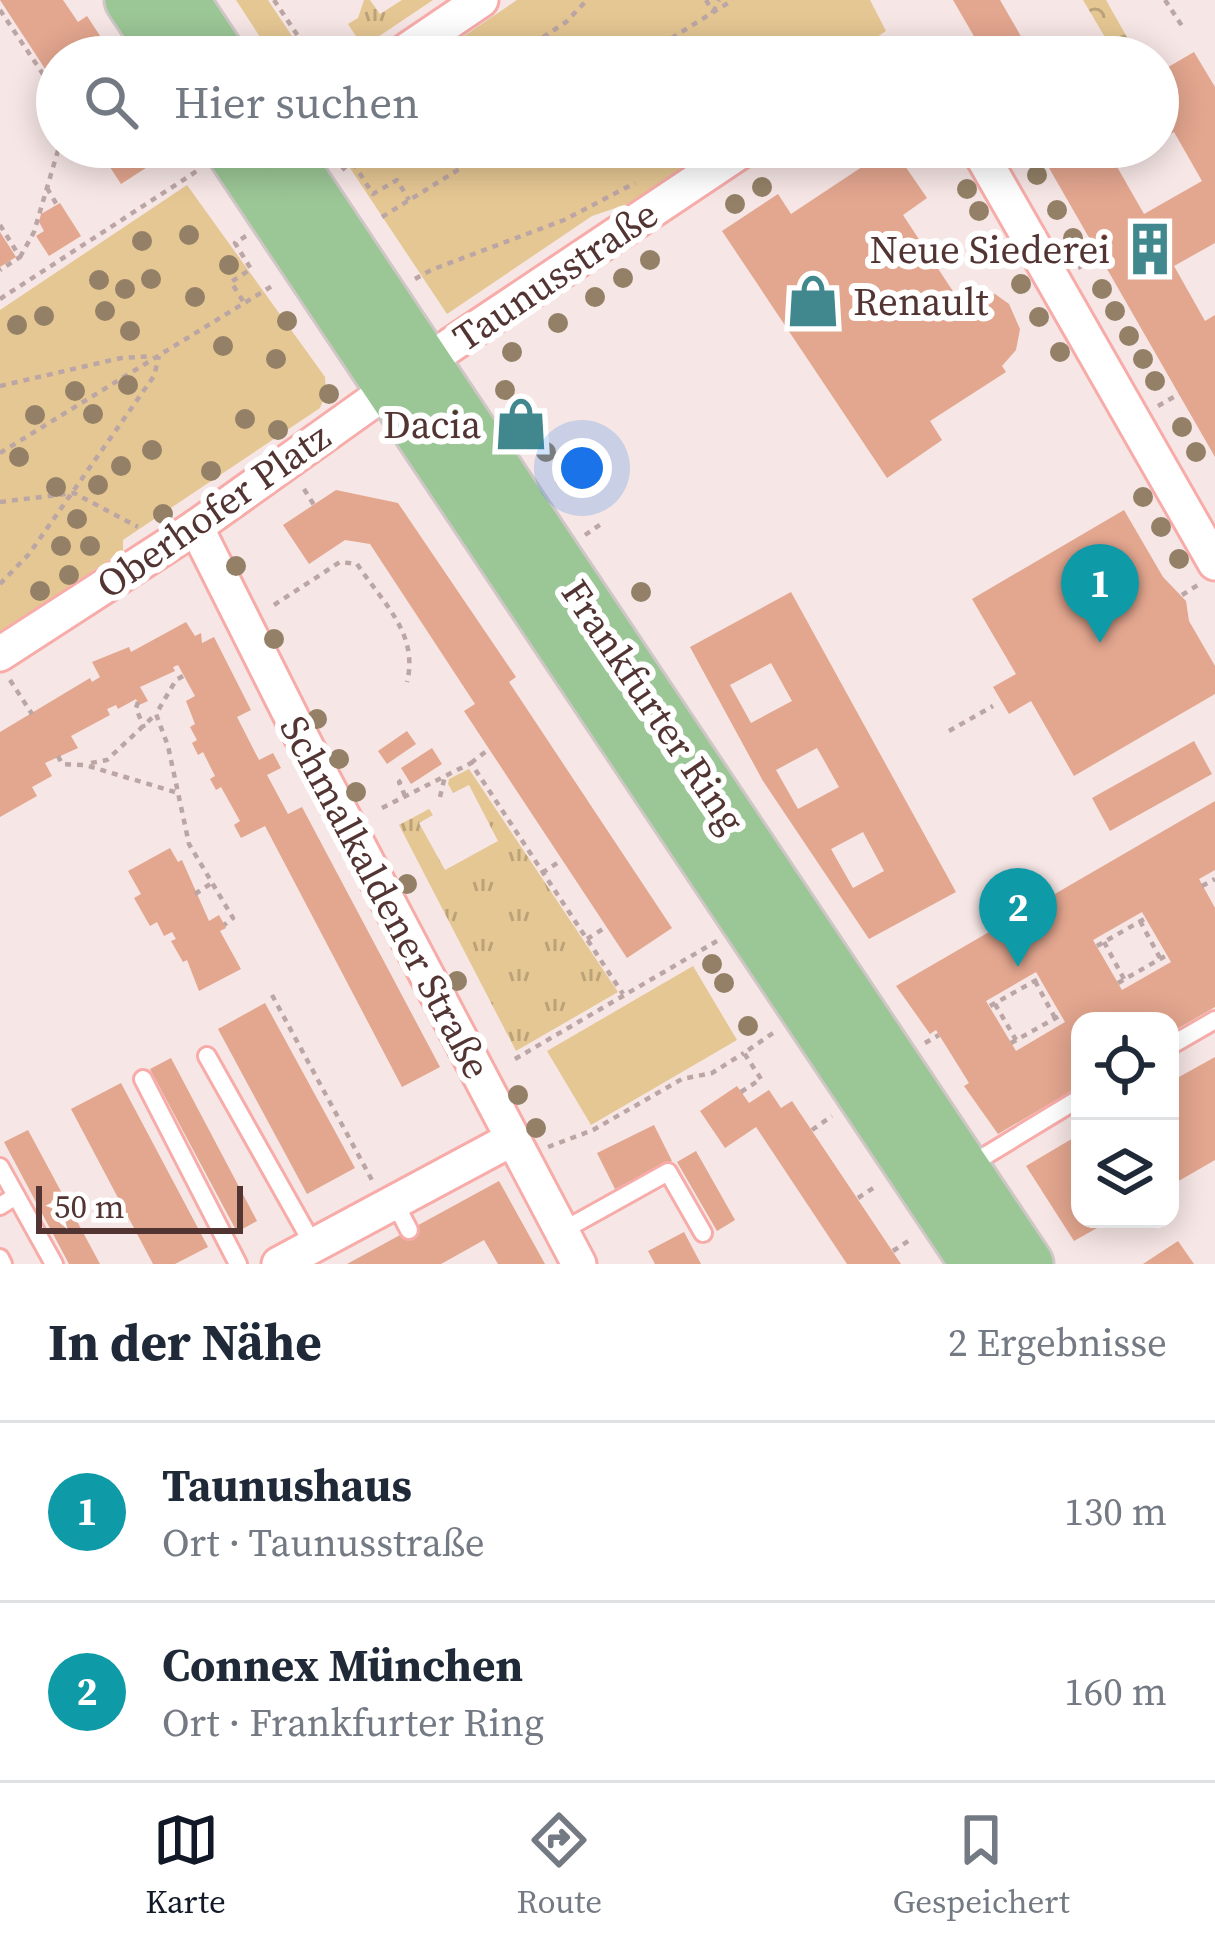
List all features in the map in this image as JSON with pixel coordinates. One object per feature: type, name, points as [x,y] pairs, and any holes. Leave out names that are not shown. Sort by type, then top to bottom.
[{"type":"main road","points":[[131,0],[155,36]]},
{"type":"main road","points":[[182,0],[206,36]]},
{"type":"main road","name":"Frankfurter Ring","points":[[253,168],[408,375],[1027,1264]]},
{"type":"main road","name":"Frankfurter Ring","points":[[408,375],[954,1251]]},
{"type":"street","points":[[428,36],[482,0]]},
{"type":"street","name":"Taunusstraße","points":[[408,375],[716,168]]},
{"type":"street","points":[[989,168],[1215,562]]},
{"type":"street","name":"Oberhofer Platz","points":[[0,654],[196,527],[408,375]]},
{"type":"street","name":"Schmalkaldener Straße","points":[[196,527],[579,1264]]},
{"type":"street","points":[[279,1264],[397,1214],[512,1139]]},
{"type":"lane","points":[[1179,1041],[1215,1020]]},
{"type":"lane","points":[[207,1056],[314,1246]]},
{"type":"lane","points":[[142,1079],[238,1264]]},
{"type":"lane","points":[[964,1169],[1071,1104]]},
{"type":"lane","points":[[0,1168],[8,1201],[54,1264]]},
{"type":"lane","points":[[562,1231],[668,1172],[703,1233]]},
{"type":"path","points":[[274,0],[298,36]]},
{"type":"path","points":[[544,36],[586,0]]},
{"type":"path","points":[[706,0],[713,12]]},
{"type":"path","points":[[713,12],[719,0]]},
{"type":"path","points":[[675,36],[734,0]]},
{"type":"path","points":[[1165,0],[1182,26]]},
{"type":"path","points":[[0,10],[36,64]]},
{"type":"path","points":[[0,270],[20,257],[34,232],[53,168]]},
{"type":"path","points":[[0,299],[221,168]]},
{"type":"path","points":[[338,173],[346,168]]},
{"type":"path","points":[[356,168],[373,194],[397,180],[410,200]]},
{"type":"path","points":[[382,217],[461,168]]},
{"type":"path","points":[[410,282],[430,270],[564,220],[642,179]]},
{"type":"path","points":[[47,188],[57,205]]},
{"type":"path","points":[[0,225],[20,257]]},
{"type":"path","points":[[34,232],[42,227]]},
{"type":"path","points":[[235,243],[251,269],[231,282],[244,303]]},
{"type":"path","points":[[0,453],[272,286]]},
{"type":"path","points":[[0,386],[121,358],[159,356]]},
{"type":"path","points":[[0,584],[74,493],[154,376],[159,356]]},
{"type":"path","points":[[0,502],[74,493],[146,531],[196,527]]},
{"type":"path","points":[[580,538],[604,522]]},
{"type":"path","points":[[274,605],[340,562],[357,564],[410,642],[413,660],[407,682]]},
{"type":"path","points":[[0,665],[32,714]]},
{"type":"path","points":[[85,765],[107,760],[144,728],[183,676]]},
{"type":"path","points":[[138,702],[144,728]]},
{"type":"path","points":[[949,731],[993,706]]},
{"type":"path","points":[[156,714],[168,746],[189,844],[233,918],[224,925]]},
{"type":"path","points":[[382,808],[489,749]]},
{"type":"path","points":[[68,752],[59,758],[62,764],[85,765],[176,792]]},
{"type":"path","points":[[471,763],[623,994]]},
{"type":"path","points":[[440,797],[445,776]]},
{"type":"path","points":[[405,796],[399,782],[406,777]]},
{"type":"path","points":[[542,873],[562,860]]},
{"type":"path","points":[[1209,882],[1215,894]]},
{"type":"path","points":[[195,894],[212,883]]},
{"type":"path","points":[[1143,920],[1164,957],[1121,981],[1100,944],[1143,920]]},
{"type":"path","points":[[587,939],[606,927]]},
{"type":"path","points":[[515,1059],[721,939]]},
{"type":"path","points":[[1037,979],[1058,1017],[1020,1041],[996,1001],[1037,979]]},
{"type":"path","points":[[272,994],[397,1214]]},
{"type":"path","points":[[280,1030],[289,1024]]},
{"type":"path","points":[[557,1142],[593,1130],[682,1079],[712,1073],[779,1029]]},
{"type":"path","points":[[920,1046],[939,1035]]},
{"type":"path","points":[[741,1092],[761,1079],[744,1053]]},
{"type":"path","points":[[311,1086],[319,1082]]},
{"type":"path","points":[[812,1130],[836,1114]]},
{"type":"path","points":[[338,1136],[346,1131]]},
{"type":"path","points":[[858,1198],[882,1182]]},
{"type":"path","points":[[893,1251],[954,1251]]},
{"type":"green space","points":[[236,0],[268,0],[292,36],[259,36]]},
{"type":"green space","points":[[364,0],[370,0],[380,14],[402,0],[433,0],[379,36],[356,36],[348,24],[358,18]]},
{"type":"green space","points":[[517,0],[870,0],[886,31],[878,36],[464,36]]},
{"type":"green space","points":[[1083,0],[1106,0],[1126,36],[1104,36]]},
{"type":"green space","points":[[350,168],[682,168],[630,203],[592,216],[447,314]]},
{"type":"green space","points":[[187,185],[325,377],[320,408],[123,540],[123,551],[0,632],[0,310]]},
{"type":"green space","points":[[469,769],[618,992],[516,1051],[399,825],[429,809],[433,815],[419,823],[445,870],[498,841],[469,785],[453,793],[448,784]]},
{"type":"green space","points":[[693,966],[737,1040],[591,1125],[547,1051]]},
{"type":"building","points":[[0,0],[63,0],[78,22],[87,16],[100,36],[36,36],[36,55]]},
{"type":"building","points":[[953,0],[1000,0],[1021,36],[974,36]]},
{"type":"building","name":"Neue Siederei","points":[[1194,52],[1215,87],[1215,243],[1174,266],[1205,321],[1215,315],[1215,457],[1049,168],[1118,168],[1144,214],[1202,181],[1179,141],[1179,61]]},
{"type":"building","points":[[111,168],[146,168],[121,184]]},
{"type":"building","points":[[860,168],[906,168],[927,198],[903,215],[958,299],[981,290],[995,294],[1009,304],[1020,329],[1016,350],[1002,366],[1006,372],[930,421],[942,440],[887,478],[722,231],[778,194],[791,214]]},
{"type":"building","points":[[60,203],[81,236],[49,256],[36,236],[44,231],[41,214]]},
{"type":"building","points":[[0,232],[16,257],[0,267]]},
{"type":"building","points":[[336,490],[398,503],[516,677],[509,682],[672,928],[627,958],[464,711],[475,704],[370,544],[345,540],[309,564],[283,525]]},
{"type":"building","points":[[1124,510],[1163,577],[1186,601],[1189,621],[1215,666],[1215,694],[1074,776],[1031,701],[1009,714],[993,687],[1016,674],[972,599]]},
{"type":"building","points":[[791,592],[956,892],[869,939],[763,781],[690,647]],"holes":[[[771,663],[792,701],[751,723],[730,685]],[[817,748],[839,787],[798,809],[776,770]],[[863,832],[884,871],[853,888],[831,849]]]},
{"type":"building","points":[[186,622],[195,636],[201,633],[202,643],[214,637],[251,710],[237,717],[259,760],[273,753],[281,768],[267,775],[288,814],[302,807],[440,1067],[402,1087],[265,826],[241,838],[234,825],[240,821],[221,787],[216,790],[210,779],[215,776],[203,752],[198,755],[192,743],[197,740],[190,727],[195,724],[186,701],[195,696],[178,665],[175,671],[140,687],[148,701],[139,705],[136,699],[107,709],[110,715],[71,736],[78,748],[45,763],[52,776],[32,787],[37,796],[0,817],[0,732],[90,678],[92,682],[100,677],[92,662],[129,647],[131,652]]},
{"type":"building","points":[[407,731],[416,744],[387,764],[378,751]]},
{"type":"building","points":[[1194,741],[1212,774],[1110,831],[1092,798]]},
{"type":"building","points":[[432,748],[442,764],[411,784],[401,768]]},
{"type":"building","points":[[1215,801],[1215,870],[1199,879],[1215,908],[1215,1007],[1179,1028],[1179,1012],[1071,1012],[1071,1091],[998,1134],[964,1086],[969,1083],[936,1030],[930,1034],[896,986]],"holes":[[[1142,912],[1171,962],[1122,990],[1093,940]],[[1036,972],[1065,1022],[1016,1051],[986,1001]]]},
{"type":"building","points":[[170,848],[178,862],[182,860],[209,921],[219,915],[226,928],[220,931],[241,969],[199,991],[187,960],[183,962],[171,941],[176,939],[172,932],[164,936],[157,922],[150,926],[134,898],[141,894],[128,871]]},
{"type":"building","points":[[265,1003],[355,1168],[307,1194],[218,1029]]},
{"type":"building","points":[[1215,1057],[1215,1160],[1179,1181],[1179,1120],[1179,1077]]},
{"type":"building","points":[[171,1058],[257,1221],[237,1232],[150,1069]]},
{"type":"building","points":[[121,1083],[208,1247],[175,1264],[153,1264],[71,1109]]},
{"type":"building","points":[[737,1086],[749,1103],[769,1090],[781,1108],[792,1101],[901,1264],[847,1264],[756,1127],[725,1148],[700,1111]]},
{"type":"building","points":[[654,1125],[672,1161],[615,1189],[597,1153]]},
{"type":"building","points":[[28,1130],[100,1264],[69,1264],[4,1142]]},
{"type":"building","points":[[1071,1139],[1071,1228],[1097,1228],[1074,1241],[1026,1166]]},
{"type":"building","points":[[696,1151],[735,1220],[717,1231],[677,1162]]},
{"type":"building","points":[[499,1181],[545,1264],[498,1264],[484,1240],[441,1264],[347,1264]]},
{"type":"building","points":[[684,1232],[701,1264],[655,1264],[648,1251]]},
{"type":"building","points":[[1178,1241],[1194,1264],[1143,1264]]},
{"type":"place","name":"Neue Siederei","points":[[1150,249]]},
{"type":"place","name":"Renault","points":[[813,301]]},
{"type":"place","name":"Dacia","points":[[521,424]]},
{"type":"place","name":"Taunushaus","points":[[1100,643]]},
{"type":"place","name":"Connex München","points":[[1018,967]]}]
